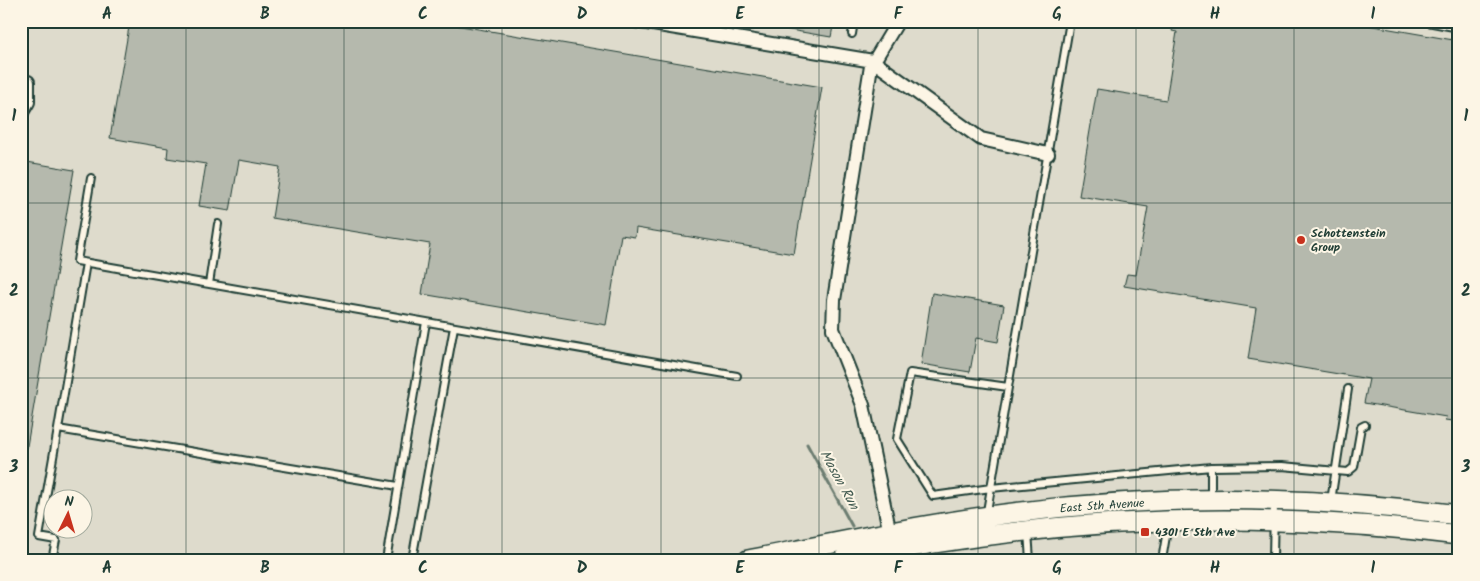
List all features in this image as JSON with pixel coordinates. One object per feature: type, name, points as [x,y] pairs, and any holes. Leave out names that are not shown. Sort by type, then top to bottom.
[{"type":"main road","name":"East 5th Avenue","points":[[843,560],[891,542],[986,516],[1103,505],[1274,500],[1331,502],[1459,515]]},
{"type":"main road","name":"East 5th Avenue","points":[[748,560],[891,542],[982,536],[1065,526],[1169,520],[1273,520],[1345,523],[1459,535]]},
{"type":"street","points":[[635,21],[874,62],[981,139],[1048,154]]},
{"type":"street","points":[[891,542],[863,405],[833,329],[834,300],[870,66],[898,21]]},
{"type":"street","points":[[21,114],[28,102],[28,82]]},
{"type":"lane","points":[[852,34],[854,21]]},
{"type":"lane","points":[[982,536],[1070,21]]},
{"type":"lane","points":[[1422,21],[1459,28]]},
{"type":"lane","points":[[91,178],[78,261],[737,376]]},
{"type":"lane","points":[[209,284],[218,224]]},
{"type":"lane","points":[[52,560],[56,540],[39,538],[86,263]]},
{"type":"lane","points":[[386,560],[426,322]]},
{"type":"lane","points":[[412,560],[454,327]]},
{"type":"lane","points":[[1008,387],[910,373],[897,439],[933,496],[990,488],[1212,467],[1282,466],[1348,472],[1354,467],[1362,427],[1365,424]]},
{"type":"lane","points":[[1331,502],[1348,389]]},
{"type":"lane","points":[[58,429],[398,486]]},
{"type":"lane","points":[[1211,501],[1212,467]]},
{"type":"lane","points":[[1273,560],[1274,500]]},
{"type":"lane","points":[[1162,560],[1169,520]]},
{"type":"lane","points":[[1028,530],[1030,560]]},
{"type":"shaded area","points":[[21,21],[1459,21],[1459,560],[21,560]]},
{"type":"building","points":[[130,21],[431,21],[822,87],[794,254],[636,228],[635,237],[621,235],[606,325],[422,294],[430,244],[272,218],[280,167],[239,160],[230,211],[199,206],[206,164],[167,158],[168,148],[110,138]]},
{"type":"building","points":[[767,21],[834,21],[831,37],[766,26]]},
{"type":"building","name":"Schottenstein Group","points":[[1174,21],[1344,21],[1459,41],[1459,422],[1445,420],[1446,417],[1364,403],[1369,379],[1248,359],[1256,308],[1124,286],[1127,274],[1136,275],[1148,207],[1079,196],[1097,89],[1166,100],[1177,32],[1172,31]]},
{"type":"building","points":[[21,161],[74,170],[26,452],[21,452]]},
{"type":"building","points":[[932,293],[1004,305],[998,342],[976,338],[970,372],[921,364]]},
{"type":"waterway","name":"Mason Run","points":[[807,444],[852,526]]},
{"type":"place","name":"Schottenstein Group","points":[[1301,240]]},
{"type":"place","name":"4301 E 5th Ave","points":[[1145,532]]}]
